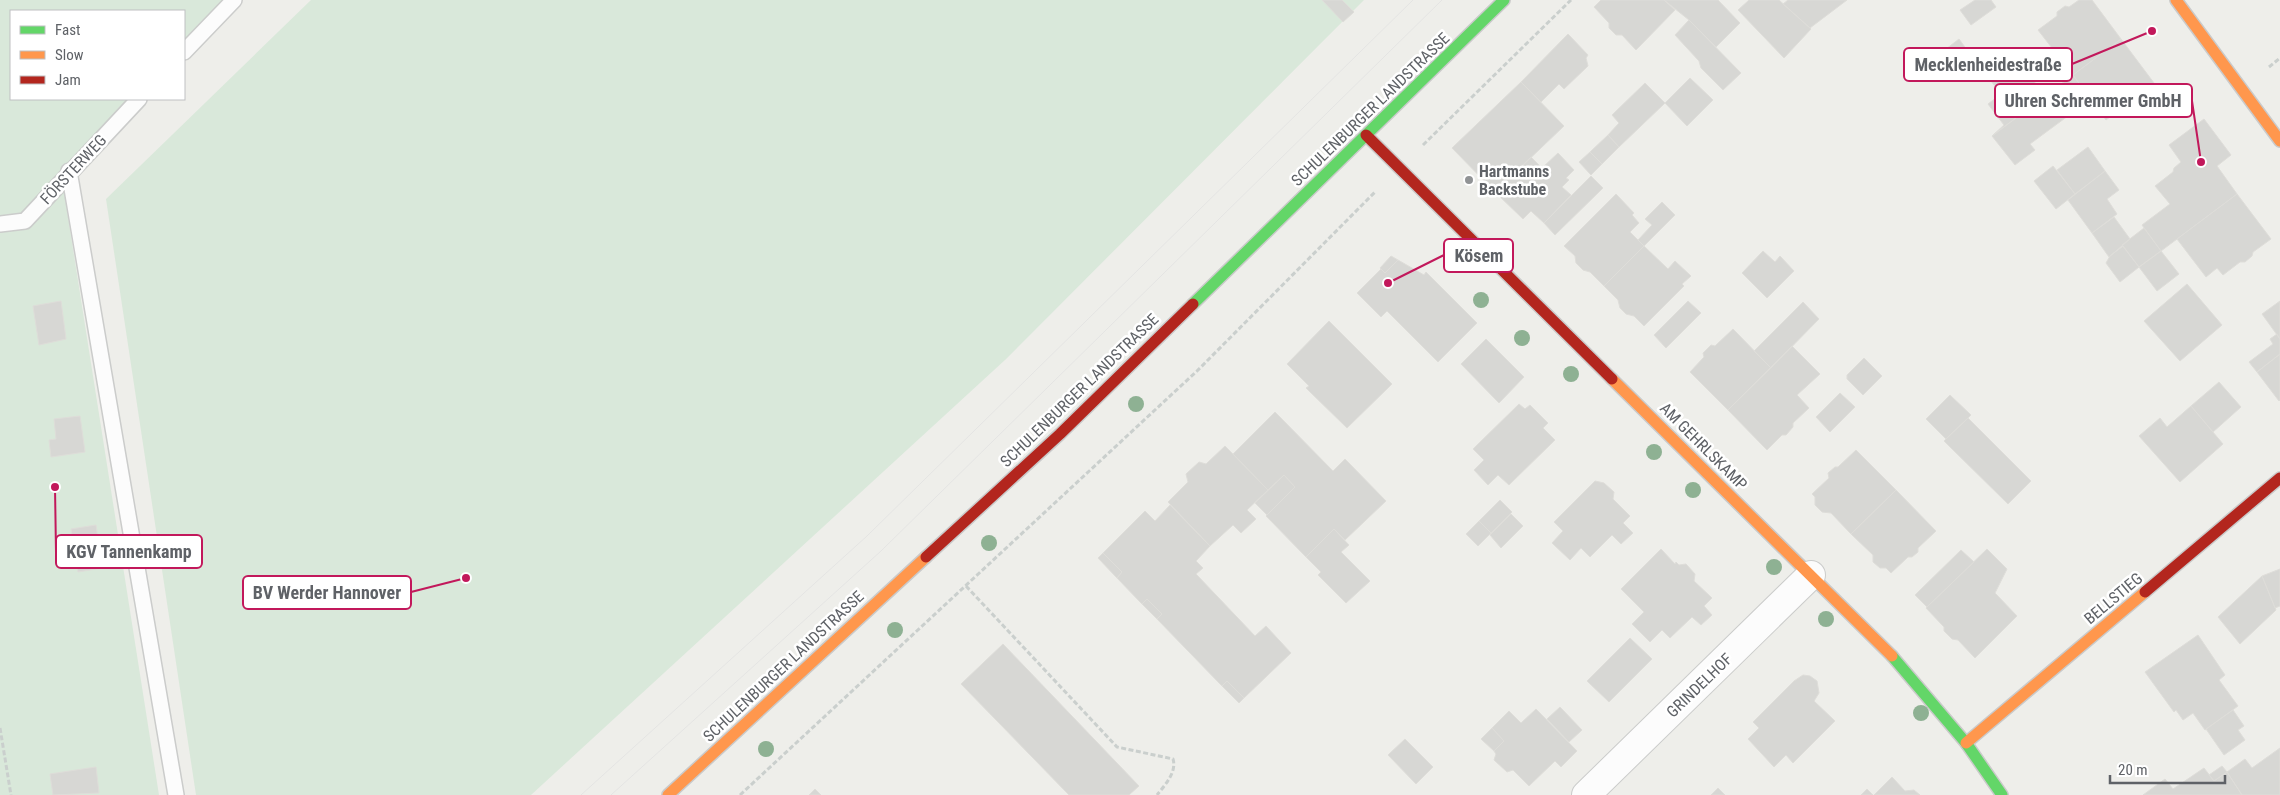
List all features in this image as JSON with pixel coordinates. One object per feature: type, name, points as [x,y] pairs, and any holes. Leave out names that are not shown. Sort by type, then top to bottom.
[{"type":"street","name":"SCHULENBURGER LANDSTRASSE","points":[[668,795],[1060,434],[1504,0]]},
{"type":"street","points":[[2176,0],[2280,141]]},
{"type":"street","name":"AM GEHRLSKAMP","points":[[1366,135],[1899,663],[1966,743],[2002,795]]},
{"type":"street","name":"BELLSTIEG","points":[[1966,743],[2280,478]]},
{"type":"street","name":"GRINDELHOF","points":[[1586,795],[1812,576]]},
{"type":"lane","points":[[185,51],[234,0]]},
{"type":"lane","name":"FÖRSTERWEG","points":[[0,224],[25,221],[69,171],[138,100]]},
{"type":"lane","points":[[69,171],[176,795]]},
{"type":"path","points":[[740,795],[1197,371],[1399,168],[1571,0]]},
{"type":"path","points":[[966,586],[1117,747],[1169,756],[1173,759],[1175,766],[1167,783],[1157,795]]},
{"type":"path","points":[[0,728],[11,795]]},
{"type":"green space","points":[[0,0],[234,0],[185,51],[185,10],[10,10],[10,100],[138,100],[62,179],[159,795],[0,795]]},
{"type":"green space","points":[[311,0],[1364,0],[1005,360],[531,795],[196,795],[106,199]]},
{"type":"building","points":[[1322,0],[1342,0],[1354,12],[1343,22]]},
{"type":"building","points":[[1601,0],[1664,0],[1675,10],[1636,50],[1622,35],[1616,35],[1609,28],[1609,23],[1594,7]]},
{"type":"building","points":[[1664,0],[1718,0],[1740,23],[1716,47],[1689,20]]},
{"type":"building","points":[[1749,0],[1779,0],[1811,29],[1784,58],[1738,10]]},
{"type":"building","points":[[1788,0],[1847,0],[1810,28],[1783,4]]},
{"type":"building","points":[[1975,0],[1991,0],[1996,7],[1971,25],[1960,10]]},
{"type":"building","points":[[2079,0],[2092,0],[2121,39],[2073,75],[2038,30],[2057,16],[2057,12],[2065,6],[2069,7]]},
{"type":"building","points":[[1689,20],[1741,73],[1723,90],[1701,68],[1699,61],[1675,35]]},
{"type":"building","points":[[1568,34],[1588,55],[1586,58],[1588,66],[1564,89],[1559,84],[1541,102],[1521,82]]},
{"type":"building","points":[[1959,39],[1978,65],[1956,81],[1937,56]]},
{"type":"building","points":[[2121,39],[2154,83],[2137,97],[2136,101],[2128,107],[2124,106],[2106,120],[2073,75]]},
{"type":"building","points":[[2018,60],[2045,96],[1992,136],[2004,125],[1988,104],[2001,94],[1991,81]]},
{"type":"building","points":[[2073,75],[2086,93],[2071,104],[2076,110],[2030,144],[2035,150],[2015,165],[1992,136]]},
{"type":"building","points":[[1690,78],[1713,100],[1687,126],[1665,103]]},
{"type":"building","points":[[1521,82],[1564,126],[1495,192],[1452,148]]},
{"type":"building","points":[[1645,83],[1665,103],[1619,147],[1608,135],[1619,123],[1612,115]]},
{"type":"building","points":[[2204,119],[2231,155],[2217,166],[2237,194],[2161,251],[2142,225],[2170,204],[2155,186],[2173,172],[2174,168],[2181,162],[2169,145]]},
{"type":"building","points":[[1608,135],[1619,147],[1602,164],[1590,152]]},
{"type":"building","points":[[2088,147],[2105,171],[2075,194],[2057,170]]},
{"type":"building","points":[[1590,152],[1602,164],[1591,175],[1579,162]]},
{"type":"building","points":[[1558,153],[1574,170],[1566,178],[1569,180],[1562,187],[1571,195],[1544,223],[1531,211],[1523,219],[1495,192],[1531,157],[1542,168]]},
{"type":"building","points":[[2053,166],[2075,194],[2056,209],[2034,181]]},
{"type":"building","points":[[2105,171],[2119,190],[2107,199],[2117,214],[2092,233],[2068,200]]},
{"type":"building","points":[[1591,176],[1603,188],[1555,235],[1544,223]]},
{"type":"building","points":[[1616,194],[1634,213],[1632,215],[1639,223],[1630,232],[1644,246],[1604,286],[1590,272],[1583,270],[1576,263],[1575,256],[1564,246]]},
{"type":"building","points":[[2237,194],[2271,239],[2253,252],[2252,256],[2245,262],[2240,262],[2223,275],[2217,268],[2206,277],[2177,239]]},
{"type":"building","points":[[1662,202],[1675,215],[1644,246],[1638,240],[1652,225],[1645,219]]},
{"type":"building","points":[[2114,217],[2130,239],[2109,257],[2092,233]]},
{"type":"building","points":[[2144,228],[2161,251],[2139,267],[2122,245]]},
{"type":"building","points":[[1644,246],[1668,269],[1675,261],[1691,276],[1682,284],[1684,286],[1644,326],[1634,316],[1626,314],[1620,308],[1618,300],[1604,286]]},
{"type":"building","points":[[2123,246],[2139,267],[2120,282],[2106,263],[2110,256]]},
{"type":"building","points":[[1763,251],[1775,262],[1780,256],[1794,271],[1767,298],[1742,273]]},
{"type":"building","points":[[2161,251],[2179,274],[2157,291],[2139,267]]},
{"type":"building","points":[[1391,256],[1398,260],[1385,273],[1380,268]]},
{"type":"building","points":[[1398,260],[1424,275],[1426,272],[1477,323],[1438,362],[1387,311],[1381,317],[1357,293],[1381,269],[1385,273]]},
{"type":"building","points":[[2187,284],[2222,325],[2180,361],[2144,321]]},
{"type":"building","points":[[61,301],[66,339],[39,345],[33,306]]},
{"type":"building","points":[[1688,301],[1701,313],[1666,348],[1654,335]]},
{"type":"building","points":[[2280,301],[2280,339],[2262,314]]},
{"type":"building","points":[[1803,302],[1819,319],[1771,368],[1754,351]]},
{"type":"building","points":[[1329,321],[1392,384],[1347,428],[1306,388],[1309,386],[1287,364]]},
{"type":"building","points":[[1733,329],[1771,368],[1728,410],[1690,372],[1704,357],[1703,353],[1711,345],[1715,346]]},
{"type":"building","points":[[2277,334],[2280,339],[2280,354],[2257,372],[2249,362],[2273,344],[2270,339]]},
{"type":"building","points":[[1486,339],[1524,377],[1499,403],[1461,364]]},
{"type":"building","points":[[1792,346],[1820,374],[1797,395],[1809,408],[1793,423],[1793,427],[1786,435],[1782,435],[1767,450],[1728,410]]},
{"type":"building","points":[[2280,354],[2280,400],[2279,401],[2257,372]]},
{"type":"building","points":[[1864,358],[1882,376],[1863,395],[1847,379],[1847,375]]},
{"type":"building","points":[[2219,382],[2241,407],[2213,432],[2191,406]]},
{"type":"building","points":[[1840,393],[1855,407],[1830,432],[1816,417]]},
{"type":"building","points":[[1950,395],[1971,415],[1946,439],[1926,419]]},
{"type":"building","points":[[1519,404],[1525,409],[1530,405],[1548,423],[1543,428],[1555,440],[1509,485],[1498,475],[1488,485],[1474,470],[1484,460],[1473,449]]},
{"type":"building","points":[[2191,406],[2223,444],[2180,482],[2139,436],[2160,418],[2167,427]]},
{"type":"building","points":[[1275,412],[1333,471],[1345,459],[1386,501],[1345,540],[1334,529],[1306,557],[1266,516],[1295,487],[1284,475],[1268,490],[1233,454]]},
{"type":"building","points":[[80,416],[85,452],[51,457],[49,440],[56,439],[54,419]]},
{"type":"building","points":[[1968,418],[2031,481],[2008,504],[1944,441]]},
{"type":"building","points":[[1225,446],[1268,490],[1247,510],[1256,519],[1241,533],[1233,525],[1210,546],[1168,502],[1188,482],[1186,474],[1199,462],[1206,464]]},
{"type":"building","points":[[1856,450],[1896,490],[1851,534],[1831,513],[1822,512],[1815,505],[1815,497],[1812,494],[1829,478],[1828,473],[1835,467],[1838,467]]},
{"type":"building","points":[[1284,475],[1295,487],[1267,515],[1255,503]]},
{"type":"building","points":[[1595,481],[1604,483],[1614,492],[1613,499],[1630,516],[1623,523],[1633,533],[1621,544],[1612,535],[1590,557],[1581,548],[1570,560],[1552,543],[1563,531],[1554,522]]},
{"type":"building","points":[[1896,490],[1936,531],[1918,548],[1918,552],[1912,557],[1908,557],[1891,573],[1886,568],[1880,568],[1873,562],[1873,555],[1851,534]]},
{"type":"building","points":[[1500,500],[1512,512],[1491,533],[1479,521]]},
{"type":"building","points":[[1170,505],[1210,546],[1196,561],[1203,568],[1196,574],[1255,636],[1266,626],[1291,653],[1244,698],[1227,681],[1222,686],[1157,619],[1162,614],[1147,599],[1142,604],[1117,578],[1122,572],[1103,553],[1145,511],[1155,521]]},
{"type":"building","points":[[1511,514],[1523,526],[1501,548],[1490,535]]},
{"type":"building","points":[[1479,521],[1491,533],[1478,546],[1466,534]]},
{"type":"building","points":[[96,525],[102,568],[78,572],[71,529]]},
{"type":"building","points":[[1334,529],[1349,545],[1341,552],[1370,581],[1346,603],[1318,575],[1321,572],[1306,557]]},
{"type":"building","points":[[1661,549],[1675,564],[1676,562],[1679,565],[1686,564],[1695,574],[1694,581],[1712,598],[1704,606],[1712,615],[1701,625],[1692,617],[1670,638],[1662,630],[1650,642],[1632,624],[1644,612],[1621,589]]},
{"type":"building","points":[[1987,549],[2007,569],[1995,593],[2017,616],[1975,658],[1958,640],[1952,639],[1944,631],[1944,627],[1926,608]]},
{"type":"building","points":[[1961,550],[1974,562],[1927,607],[1915,595]]},
{"type":"building","points":[[1103,553],[1122,572],[1117,578],[1098,558]]},
{"type":"building","points":[[2280,569],[2280,606],[2275,608],[2262,576]]},
{"type":"building","points":[[2262,576],[2276,610],[2240,644],[2218,617]]},
{"type":"building","points":[[1147,599],[1162,614],[1157,619],[1142,604]]},
{"type":"building","points":[[2198,635],[2225,675],[2219,680],[2238,706],[2205,730],[2193,713],[2183,720],[2176,710],[2174,712],[2145,672]]},
{"type":"building","points":[[1630,638],[1652,659],[1609,702],[1587,681]]},
{"type":"building","points":[[1003,644],[1139,786],[1129,795],[1069,795],[961,684]]},
{"type":"building","points":[[1803,675],[1810,676],[1817,681],[1819,693],[1814,701],[1835,721],[1793,763],[1786,755],[1774,767],[1748,739],[1759,728],[1753,722],[1794,681]]},
{"type":"building","points":[[1227,681],[1244,698],[1239,703],[1222,686]]},
{"type":"building","points":[[1560,707],[1582,730],[1569,742],[1547,719]]},
{"type":"building","points":[[1536,709],[1577,751],[1561,767],[1555,761],[1529,786],[1513,770],[1507,772],[1494,760],[1496,754],[1494,751],[1504,741],[1492,728],[1509,711],[1521,723]]},
{"type":"building","points":[[2233,710],[2244,726],[2238,730],[2245,740],[2224,755],[2206,729]]},
{"type":"building","points":[[1492,728],[1504,741],[1494,751],[1481,739]]},
{"type":"building","points":[[1405,739],[1433,767],[1416,784],[1388,755]]},
{"type":"building","points":[[2280,748],[2280,795],[2242,795],[2227,772],[2245,759],[2252,768]]},
{"type":"building","points":[[2222,766],[2227,772],[2214,781],[2209,775]]},
{"type":"building","points":[[96,767],[99,793],[53,795],[50,774]]},
{"type":"building","points":[[2204,768],[2214,781],[2227,772],[2242,795],[2143,795],[2165,779],[2173,789]]},
{"type":"building","points":[[1892,777],[1905,791],[1914,790],[1920,795],[1874,795]]},
{"type":"building","points":[[1718,788],[1725,795],[1711,795]]},
{"type":"building","points":[[815,789],[821,795],[809,795]]},
{"type":"building","points":[[1867,789],[1873,795],[1861,795]]},
{"type":"tram line","points":[[581,795],[867,536],[1413,0]]},
{"type":"tram line","points":[[611,795],[881,551],[1442,0]]},
{"type":"traffic: fast","points":[[1193,304],[1504,0]]},
{"type":"traffic: fast","points":[[1892,656],[1966,743],[2002,795]]},
{"type":"traffic: slow","points":[[2176,0],[2280,141]]},
{"type":"traffic: slow","points":[[1612,379],[1892,656]]},
{"type":"traffic: slow","points":[[668,795],[926,557]]},
{"type":"traffic: slow","points":[[1966,743],[2145,592]]},
{"type":"traffic: jam","points":[[1366,135],[1612,379]]},
{"type":"traffic: jam","points":[[926,557],[1060,434],[1193,304]]},
{"type":"traffic: jam","points":[[2145,592],[2280,478]]},
{"type":"place","name":"Mecklenheidestraße","points":[[2152,31]]},
{"type":"place","name":"Uhren Schremmer GmbH","points":[[2201,162]]},
{"type":"place","name":"Hartmanns Backstube","points":[[1469,180]]},
{"type":"place","name":"Kösem","points":[[1388,283]]},
{"type":"place","name":"KGV Tannenkamp","points":[[55,487]]},
{"type":"place","name":"BV Werder Hannover","points":[[466,578]]}]
